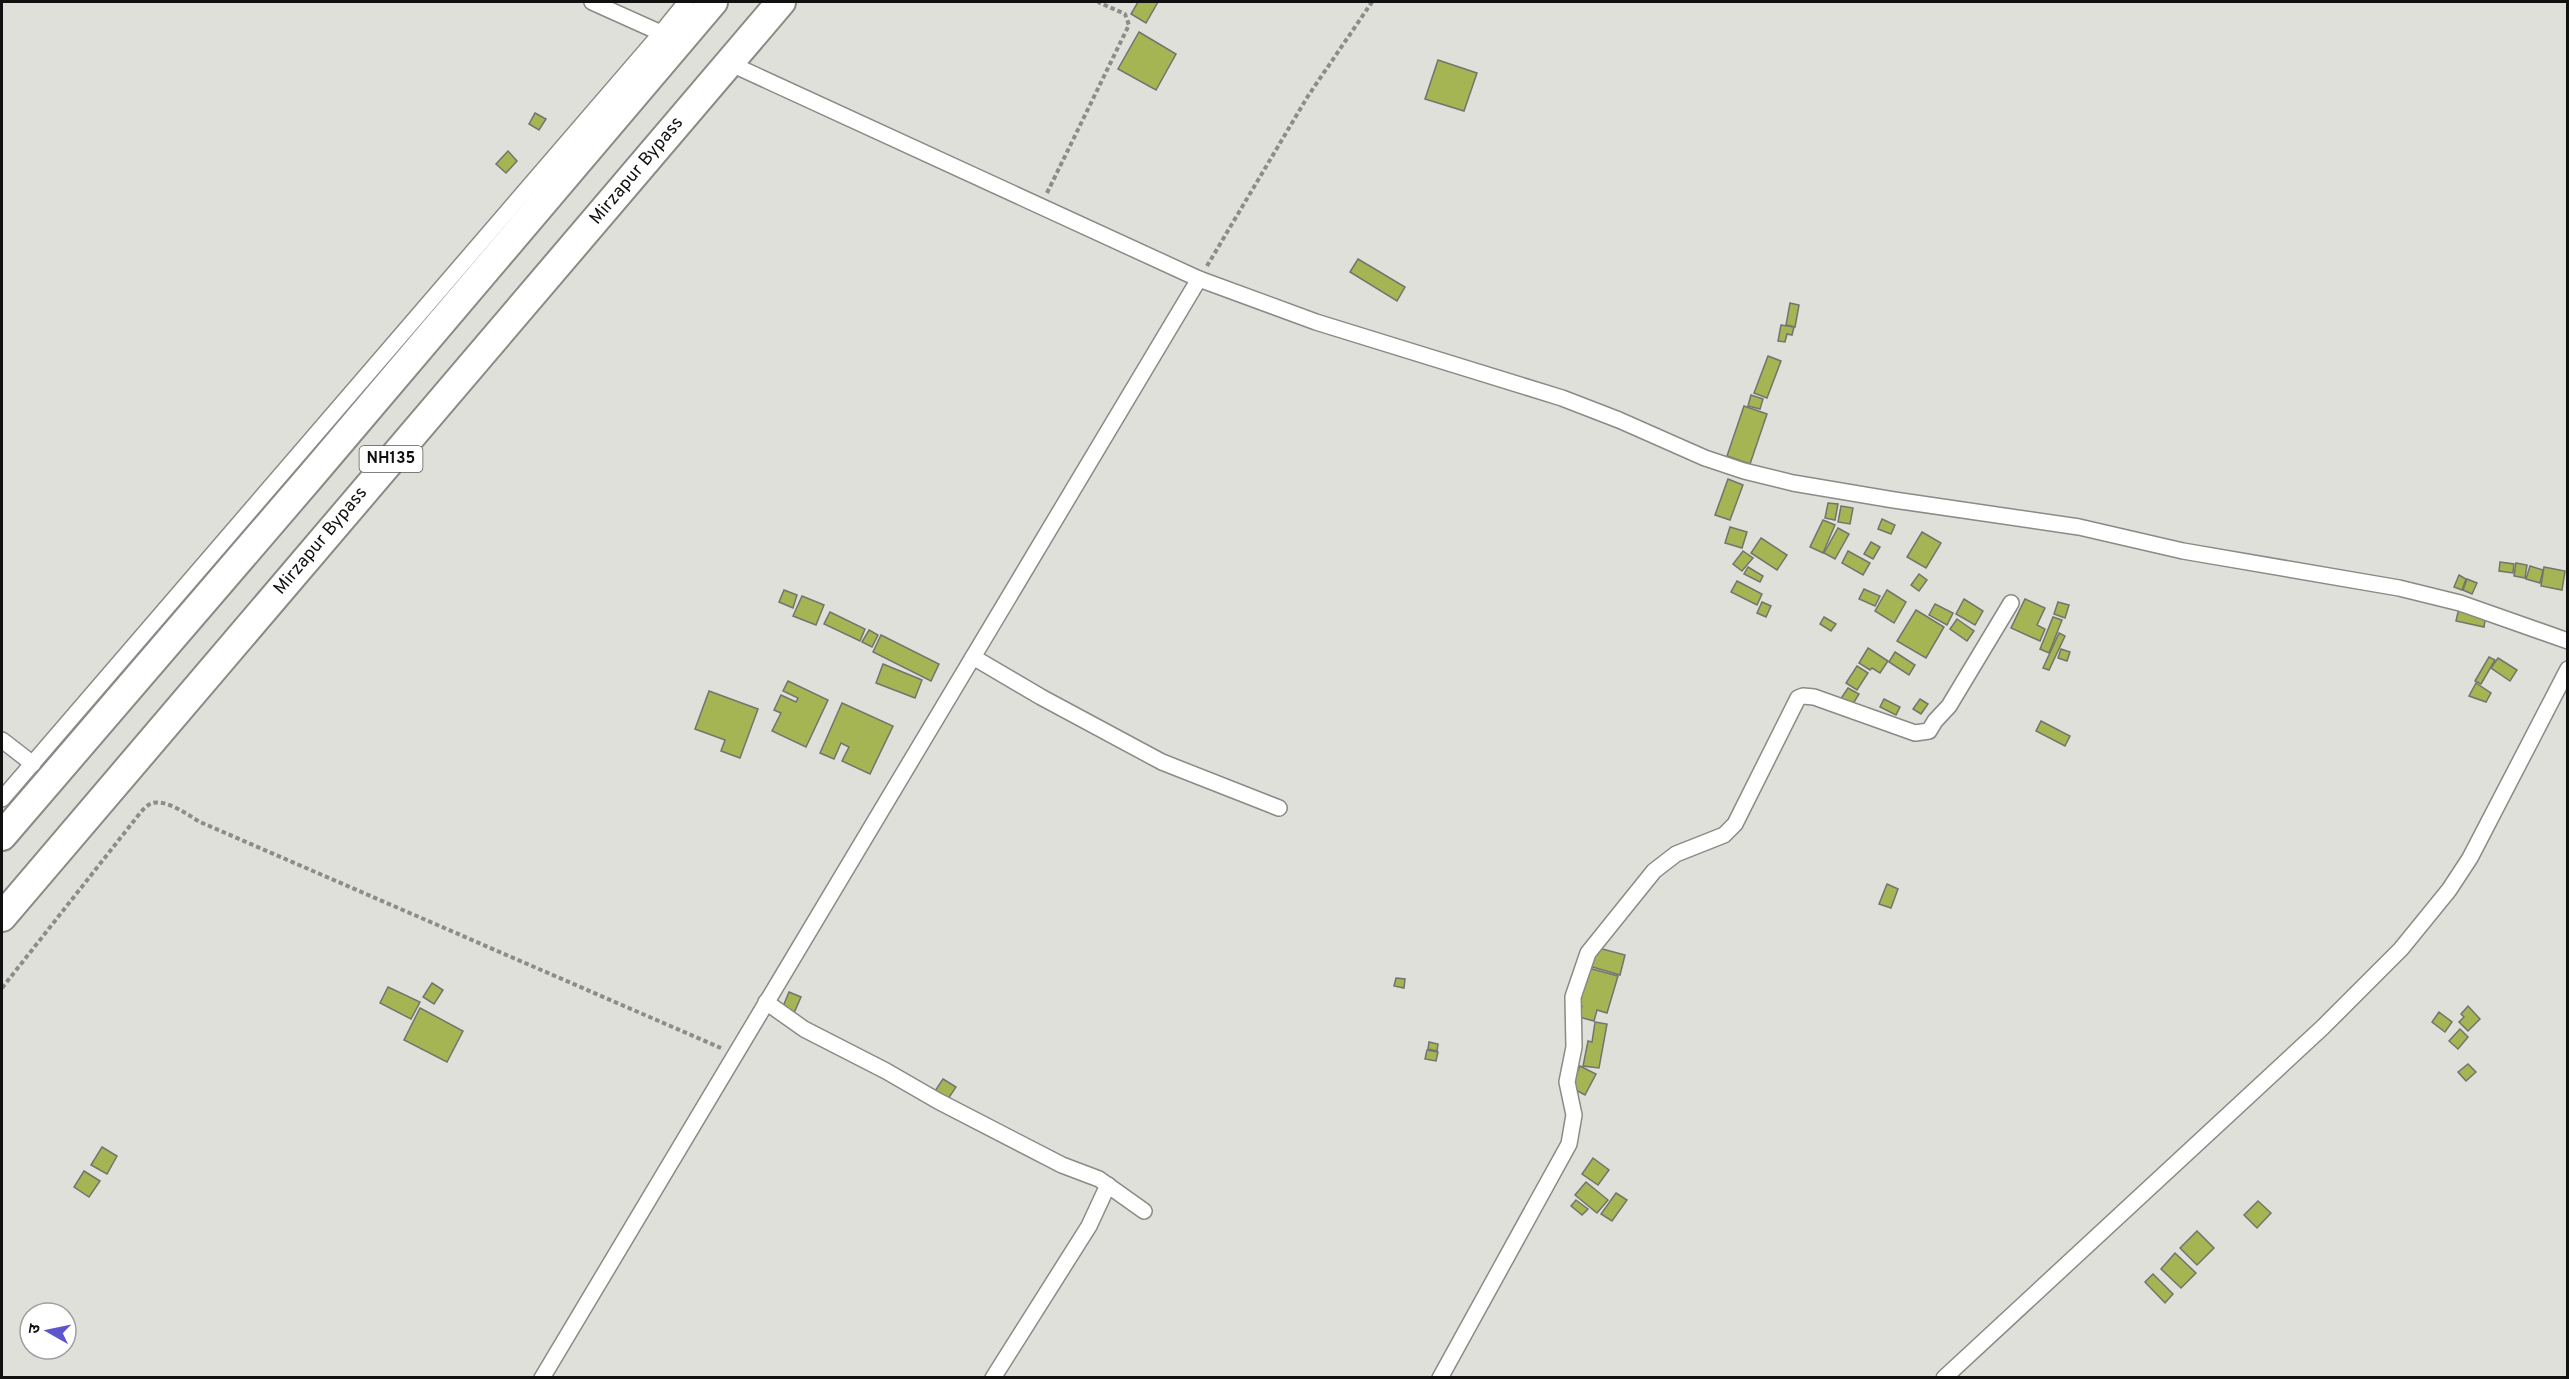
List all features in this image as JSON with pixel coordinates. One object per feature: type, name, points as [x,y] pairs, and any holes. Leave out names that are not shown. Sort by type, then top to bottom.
[{"type":"highway","name":"NH135","points":[[2,836],[319,467],[713,2]]},
{"type":"highway","name":"Mirzapur Bypass","points":[[2,917],[781,2]]},
{"type":"street","points":[[592,2],[662,33]]},
{"type":"street","points":[[2,799],[662,33],[686,2]]},
{"type":"street","points":[[729,63],[1198,279],[1316,322],[1562,398],[1705,458],[1744,471],[1793,483],[1894,501],[2079,527],[2182,551],[2400,588],[2460,603],[2568,640]]},
{"type":"street","points":[[542,1377],[1198,279]]},
{"type":"street","points":[[1440,1377],[1569,1144],[1574,1115],[1568,1082],[1574,1047],[1573,997],[1588,953],[1654,871],[1676,854],[1724,835],[1735,824],[1798,698],[1814,697],[1915,733],[1929,732],[1935,721],[1949,706],[2011,603]]},
{"type":"street","points":[[973,657],[1041,697],[1162,762],[1280,808]]},
{"type":"street","points":[[1944,1377],[2323,1027],[2401,949],[2449,890],[2470,858],[2568,669]]},
{"type":"street","points":[[2,740],[33,764]]},
{"type":"street","points":[[766,1002],[804,1029],[886,1071],[938,1101],[1062,1165],[1099,1179],[1144,1211]]},
{"type":"street","points":[[993,1377],[1089,1226],[1107,1185]]},
{"type":"path","points":[[1041,208],[1129,24],[1125,14],[1098,2]]},
{"type":"path","points":[[1198,279],[1308,96],[1372,2]]},
{"type":"path","points":[[2,988],[133,822],[146,806],[153,802],[166,804],[200,822],[735,1054]]},
{"type":"building","points":[[1138,2],[1158,2],[1146,23],[1131,14]]},
{"type":"building","points":[[1139,32],[1176,54],[1156,90],[1118,69]]},
{"type":"building","points":[[1438,60],[1477,73],[1464,111],[1425,99]]},
{"type":"building","points":[[535,113],[546,119],[539,130],[529,124]]},
{"type":"building","points":[[508,151],[517,161],[506,173],[496,164]]},
{"type":"building","points":[[1358,259],[1405,287],[1397,301],[1350,272]]},
{"type":"building","points":[[1790,303],[1799,305],[1795,327],[1786,325]]},
{"type":"building","points":[[1781,325],[1794,327],[1792,335],[1787,334],[1785,342],[1778,341]]},
{"type":"building","points":[[1768,356],[1781,361],[1767,398],[1754,393]]},
{"type":"building","points":[[1751,395],[1763,399],[1760,409],[1748,406]]},
{"type":"building","points":[[1744,406],[1767,414],[1750,464],[1727,456]]},
{"type":"building","points":[[1728,479],[1743,485],[1730,520],[1715,515]]},
{"type":"building","points":[[1828,503],[1838,504],[1835,520],[1825,518]]},
{"type":"building","points":[[1841,506],[1853,508],[1850,524],[1838,522]]},
{"type":"building","points":[[1882,519],[1895,525],[1891,534],[1878,529]]},
{"type":"building","points":[[1823,520],[1835,525],[1823,553],[1810,547]]},
{"type":"building","points":[[1730,527],[1747,532],[1742,548],[1725,543]]},
{"type":"building","points":[[1838,528],[1849,534],[1835,559],[1824,553]]},
{"type":"building","points":[[1922,532],[1941,543],[1926,568],[1907,557]]},
{"type":"building","points":[[1761,538],[1787,555],[1777,570],[1751,553]]},
{"type":"building","points":[[1871,542],[1880,547],[1873,559],[1864,554]]},
{"type":"building","points":[[1743,551],[1753,558],[1742,571],[1733,564]]},
{"type":"building","points":[[1848,551],[1870,563],[1863,575],[1842,563]]},
{"type":"building","points":[[2500,562],[2514,564],[2513,573],[2499,571]]},
{"type":"building","points":[[2516,563],[2527,565],[2525,578],[2514,576]]},
{"type":"building","points":[[2530,566],[2543,570],[2540,583],[2526,579]]},
{"type":"building","points":[[1748,567],[1763,576],[1760,582],[1744,574]]},
{"type":"building","points":[[2544,567],[2565,571],[2562,590],[2541,586]]},
{"type":"building","points":[[1919,574],[1927,580],[1919,591],[1911,585]]},
{"type":"building","points":[[2459,575],[2466,579],[2462,590],[2454,587]]},
{"type":"building","points":[[2467,579],[2477,583],[2472,594],[2463,590]]},
{"type":"building","points":[[1737,581],[1762,594],[1757,605],[1731,592]]},
{"type":"building","points":[[1864,589],[1880,596],[1875,606],[1859,599]]},
{"type":"building","points":[[784,590],[797,595],[793,608],[779,602]]},
{"type":"building","points":[[1887,590],[1906,602],[1894,623],[1875,611]]},
{"type":"building","points":[[802,596],[824,605],[816,625],[793,616]]},
{"type":"building","points":[[1964,599],[1983,611],[1975,625],[1956,614]]},
{"type":"building","points":[[2025,599],[2045,608],[2037,625],[2045,629],[2040,641],[2011,628]]},
{"type":"building","points":[[1762,602],[1771,606],[1766,617],[1757,613]]},
{"type":"building","points":[[2058,602],[2069,605],[2065,618],[2054,614]]},
{"type":"building","points":[[1935,604],[1953,613],[1947,625],[1929,615]]},
{"type":"building","points":[[2459,608],[2486,614],[2484,627],[2456,621]]},
{"type":"building","points":[[1916,610],[1944,627],[1926,658],[1897,641]]},
{"type":"building","points":[[830,612],[865,629],[860,641],[824,624]]},
{"type":"building","points":[[1824,617],[1836,624],[1831,631],[1820,624]]},
{"type":"building","points":[[2053,617],[2062,620],[2049,653],[2040,649]]},
{"type":"building","points":[[1957,619],[1974,631],[1967,641],[1950,629]]},
{"type":"building","points":[[869,630],[878,635],[872,647],[862,642]]},
{"type":"building","points":[[2059,633],[2065,636],[2049,670],[2043,668]]},
{"type":"building","points":[[881,635],[939,664],[931,681],[873,652]]},
{"type":"building","points":[[1868,648],[1888,661],[1880,673],[1859,663]]},
{"type":"building","points":[[2061,649],[2070,652],[2067,661],[2058,658]]},
{"type":"building","points":[[1895,652],[1915,665],[1909,675],[1889,662]]},
{"type":"building","points":[[2489,657],[2495,660],[2481,684],[2475,681]]},
{"type":"building","points":[[2498,658],[2517,670],[2510,681],[2491,668]]},
{"type":"building","points":[[883,664],[922,680],[915,698],[876,683]]},
{"type":"building","points":[[1857,666],[1868,673],[1857,690],[1846,683]]},
{"type":"building","points":[[788,681],[828,700],[806,747],[772,731],[781,713],[774,710],[781,695],[796,702],[798,698],[783,691]]},
{"type":"building","points":[[2476,683],[2491,693],[2486,702],[2469,696]]},
{"type":"building","points":[[1848,688],[1859,694],[1851,707],[1840,700]]},
{"type":"building","points":[[709,691],[758,709],[740,758],[721,751],[725,740],[695,729]]},
{"type":"building","points":[[1884,699],[1900,707],[1896,715],[1880,707]]},
{"type":"building","points":[[1920,699],[1928,704],[1921,714],[1913,709]]},
{"type":"building","points":[[842,703],[893,726],[870,774],[842,761],[849,747],[841,743],[834,759],[820,753]]},
{"type":"building","points":[[2041,721],[2070,736],[2065,746],[2036,731]]},
{"type":"building","points":[[1887,884],[1898,889],[1891,908],[1879,904]]},
{"type":"building","points":[[1595,947],[1625,955],[1620,975],[1589,966]]},
{"type":"building","points":[[1585,967],[1618,976],[1607,1013],[1597,1010],[1594,1021],[1579,1017],[1582,1006],[1575,1004]]},
{"type":"building","points":[[1396,978],[1405,979],[1404,988],[1394,986]]},
{"type":"building","points":[[432,983],[443,990],[434,1004],[423,997]]},
{"type":"building","points":[[388,987],[420,1002],[411,1019],[380,1003]]},
{"type":"building","points":[[789,992],[801,997],[794,1013],[782,1009]]},
{"type":"building","points":[[2468,1006],[2480,1019],[2468,1031],[2459,1022],[2464,1017],[2461,1014]]},
{"type":"building","points":[[420,1008],[463,1031],[447,1062],[404,1040]]},
{"type":"building","points":[[2439,1012],[2452,1022],[2445,1032],[2432,1022]]},
{"type":"building","points":[[1595,1022],[1607,1024],[1599,1068],[1583,1066],[1588,1041],[1592,1042]]},
{"type":"building","points":[[2460,1029],[2468,1037],[2458,1049],[2449,1041]]},
{"type":"building","points":[[1429,1042],[1438,1044],[1437,1051],[1428,1049]]},
{"type":"building","points":[[1427,1050],[1438,1052],[1436,1061],[1425,1059]]},
{"type":"building","points":[[2468,1064],[2476,1072],[2466,1081],[2458,1072]]},
{"type":"building","points":[[1580,1066],[1596,1074],[1585,1095],[1570,1087]]},
{"type":"building","points":[[943,1079],[956,1087],[948,1099],[935,1091]]},
{"type":"building","points":[[102,1147],[117,1156],[107,1174],[91,1165]]},
{"type":"building","points":[[1593,1158],[1609,1170],[1598,1185],[1582,1174]]},
{"type":"building","points":[[84,1171],[100,1181],[89,1197],[74,1187]]},
{"type":"building","points":[[1586,1182],[1608,1200],[1597,1213],[1575,1195]]},
{"type":"building","points":[[1616,1193],[1627,1200],[1612,1221],[1601,1214]]},
{"type":"building","points":[[1576,1200],[1588,1209],[1582,1215],[1571,1206]]},
{"type":"building","points":[[2258,1201],[2271,1213],[2257,1228],[2244,1215]]},
{"type":"building","points":[[2197,1231],[2214,1248],[2197,1265],[2180,1248]]},
{"type":"building","points":[[2175,1253],[2196,1273],[2181,1288],[2161,1269]]},
{"type":"building","points":[[2153,1274],[2173,1294],[2165,1303],[2145,1282]]}]
